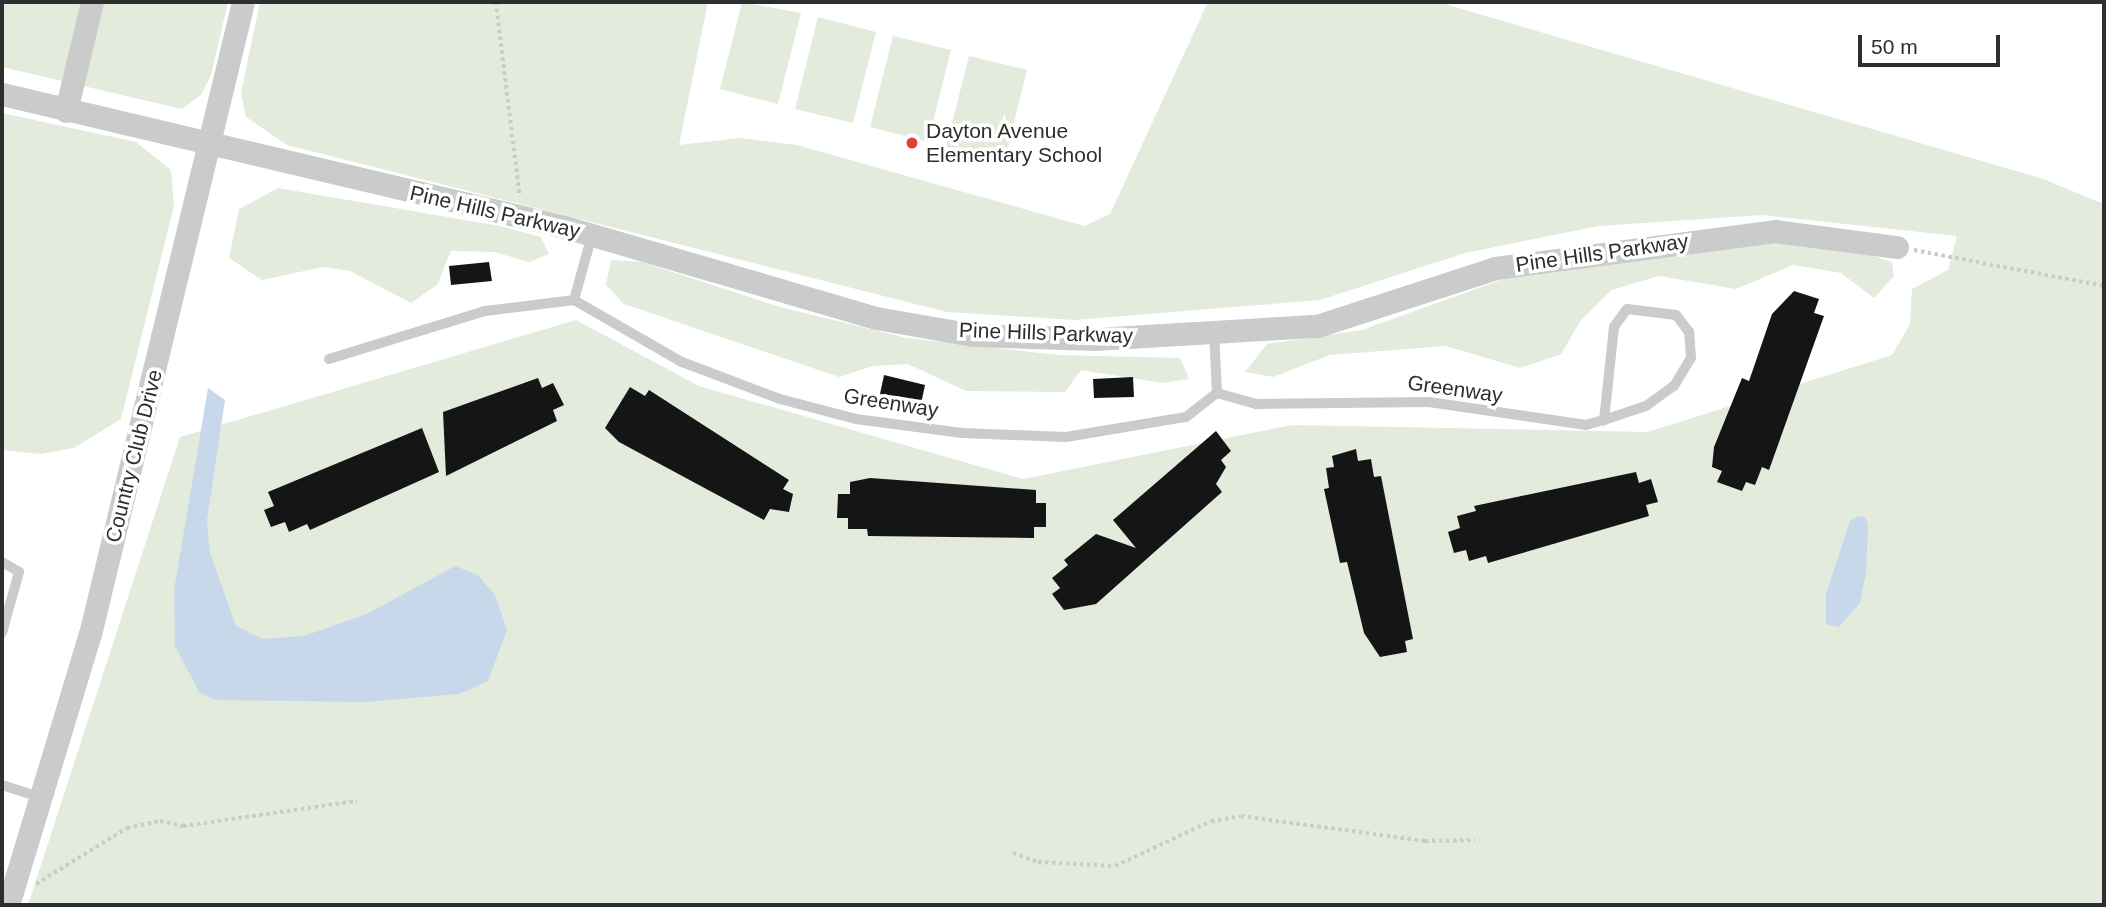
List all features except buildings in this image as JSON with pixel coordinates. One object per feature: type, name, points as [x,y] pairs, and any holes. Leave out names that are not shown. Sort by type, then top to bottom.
[{"type":"street","points":[[66,111],[92,2]]},
{"type":"street","name":"Country Club Drive","points":[[8,905],[90,635],[243,2]]},
{"type":"street","name":"Pine Hills Parkway","points":[[2,94],[210,147],[592,235],[876,318],[972,335],[1095,338],[1317,326],[1495,268],[1596,251],[1775,231],[1897,247]]},
{"type":"lane","points":[[329,359],[485,311],[574,300],[592,235]]},
{"type":"lane","name":"Greenway","points":[[574,300],[693,367],[780,399],[869,421],[962,433],[1066,437],[1186,417],[1217,393],[1256,404],[1429,402],[1586,425],[1604,420],[1646,406],[1674,386],[1691,358],[1689,332],[1676,314],[1627,309],[1614,327],[1604,420]]},
{"type":"lane","points":[[1214,332],[1217,393]]},
{"type":"lane","points":[[2,562],[19,572],[2,633]]},
{"type":"lane","points":[[2,785],[40,797]]},
{"type":"path","points":[[496,2],[510,148],[524,218]]},
{"type":"path","points":[[1897,247],[2104,286]]},
{"type":"path","points":[[32,887],[127,828],[160,821],[183,826],[357,801]]},
{"type":"path","points":[[1013,853],[1038,862],[1115,866],[1211,821],[1241,816],[1425,841],[1475,839]]},
{"type":"green space","points":[[2,2],[228,2],[211,75],[201,95],[182,109],[2,67]]},
{"type":"green space","points":[[260,2],[708,2],[679,145],[740,138],[797,145],[1084,226],[1110,214],[1208,2],[1438,2],[2043,179],[2104,204],[2104,905],[28,905],[180,437],[576,320],[699,386],[1023,479],[1292,425],[1648,432],[1892,355],[1910,324],[1912,289],[1948,270],[1957,236],[1762,215],[1599,226],[1465,253],[1320,300],[1074,320],[947,312],[287,145],[246,117],[241,93]]},
{"type":"green space","points":[[742,2],[801,13],[778,104],[720,89]]},
{"type":"green space","points":[[818,17],[876,32],[853,123],[795,109]]},
{"type":"green space","points":[[893,36],[951,50],[928,142],[870,127]]},
{"type":"green space","points":[[969,56],[1027,70],[1004,162],[946,147]]},
{"type":"green space","points":[[2,113],[136,142],[171,170],[174,206],[121,419],[74,448],[40,454],[2,450]]},
{"type":"green space","points":[[278,188],[500,226],[541,237],[549,254],[529,262],[494,252],[451,251],[437,285],[411,303],[350,271],[323,267],[262,280],[229,258],[239,209]]},
{"type":"green space","points":[[1768,237],[1857,251],[1892,262],[1894,276],[1874,298],[1841,273],[1793,265],[1736,289],[1659,276],[1611,290],[1581,320],[1561,354],[1520,368],[1446,346],[1330,355],[1273,377],[1245,372],[1267,344],[1362,330],[1509,277]]},
{"type":"green space","points":[[611,260],[642,262],[780,307],[907,338],[1058,355],[1180,358],[1189,379],[1162,383],[1081,370],[1065,392],[966,391],[908,364],[873,366],[839,377],[624,304],[606,285]]},
{"type":"water","points":[[208,388],[225,400],[207,520],[210,553],[236,626],[263,639],[304,636],[367,614],[455,566],[478,575],[495,595],[507,630],[488,681],[459,694],[365,702],[215,700],[199,692],[175,646],[174,590]]},
{"type":"water","points":[[1858,516],[1866,518],[1868,528],[1866,573],[1860,603],[1839,627],[1826,624],[1826,594],[1850,521]]},
{"type":"place","name":"Dayton Avenue Elementary School","points":[[912,143]]}]
